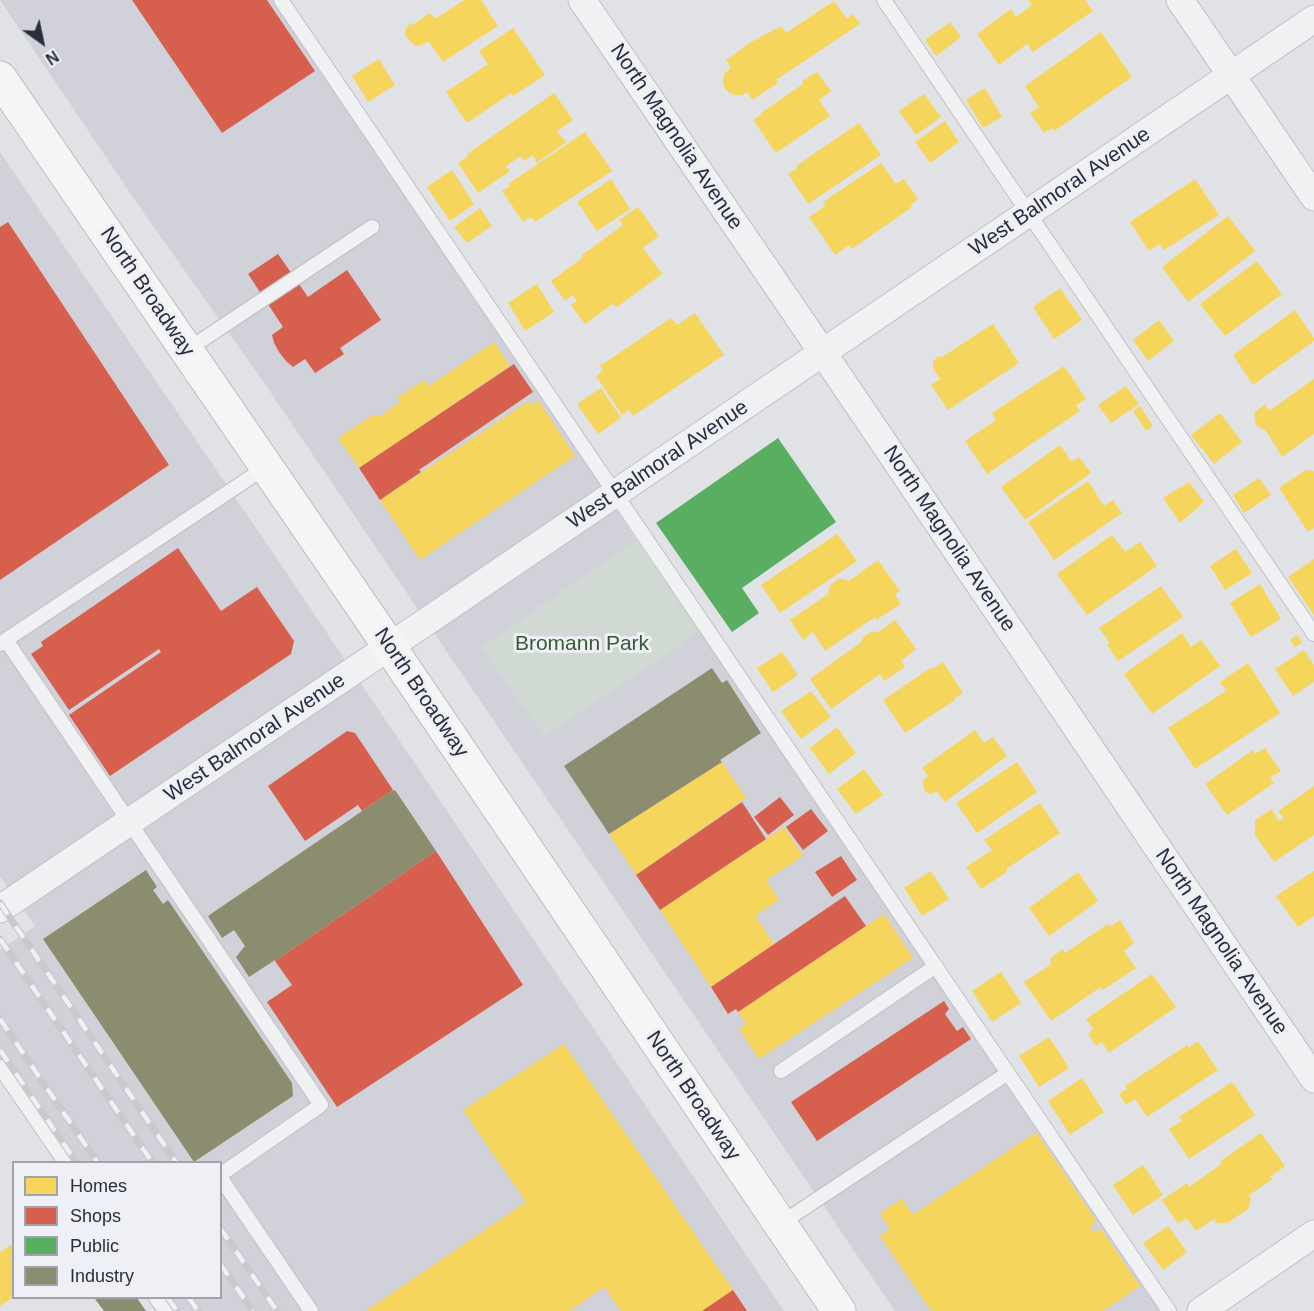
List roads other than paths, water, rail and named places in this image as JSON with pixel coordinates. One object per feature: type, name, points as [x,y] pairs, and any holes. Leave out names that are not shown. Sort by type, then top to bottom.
[{"type":"main road","name":"North Broadway","points":[[0,78],[390,647],[839,1311]]},
{"type":"street","name":"North Magnolia Avenue","points":[[582,0],[1314,1079]]},
{"type":"street","points":[[1180,0],[1314,197]]},
{"type":"street","name":"West Balmoral Avenue","points":[[0,909],[1314,19]]},
{"type":"street","points":[[1201,1311],[1314,1234]]},
{"type":"lane","points":[[281,0],[1169,1311]]},
{"type":"lane","points":[[884,0],[1314,634]]},
{"type":"lane","points":[[187,350],[372,227]]},
{"type":"lane","points":[[222,1175],[321,1105],[3,642],[266,467]]},
{"type":"lane","points":[[781,1071],[936,966]]},
{"type":"lane","points":[[0,1067],[64,1161]]},
{"type":"lane","points":[[780,1224],[1008,1073]]},
{"type":"lane","points":[[222,1179],[311,1311]]},
{"type":"lane","points":[[157,1299],[166,1311]]},
{"type":"railway","points":[[0,903],[175,1161]]},
{"type":"railway","points":[[0,939],[151,1161]]},
{"type":"railway","points":[[0,1019],[96,1161]]},
{"type":"railway","points":[[0,1050],[75,1161]]},
{"type":"railway","points":[[222,1231],[277,1311]]},
{"type":"railway","points":[[222,1267],[253,1311]]},
{"type":"railway","points":[[169,1299],[177,1311]]},
{"type":"railway","points":[[190,1299],[198,1311]]},
{"type":"park label","name":"Bromann Park","points":[[582,644]]}]
